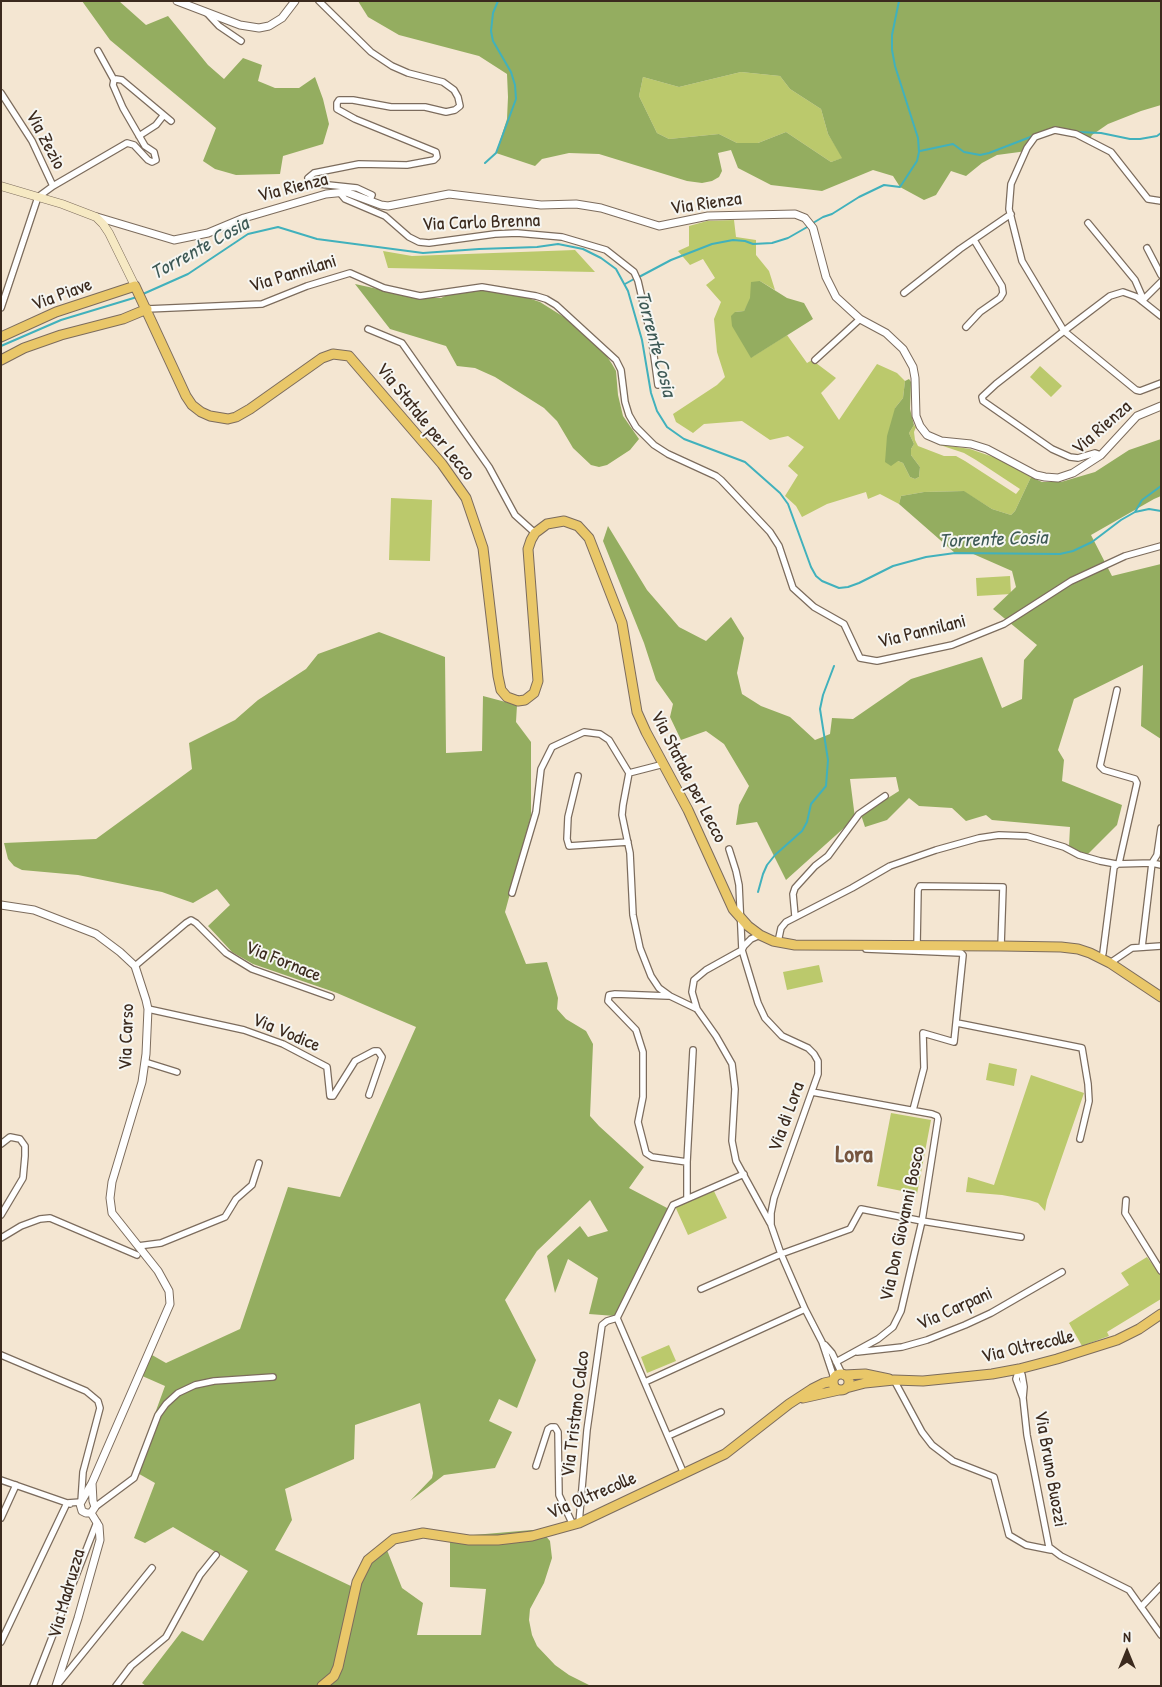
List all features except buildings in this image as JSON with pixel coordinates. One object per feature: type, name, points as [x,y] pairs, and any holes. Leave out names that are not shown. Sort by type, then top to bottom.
[{"type":"main road","points":[[1,186],[96,217],[109,234],[136,288]]},
{"type":"main road","name":"Via Statale per Lecco","points":[[136,288],[186,396],[192,405],[201,412],[219,418],[236,417],[250,410],[328,355],[345,354],[353,359],[442,464],[466,498],[483,548],[499,683],[501,690],[507,697],[518,701],[529,698],[537,688],[538,681],[528,549],[536,532],[547,524],[564,521],[578,526],[589,538],[622,623],[637,712],[692,818],[733,909],[740,919],[760,936],[795,945],[1001,946],[1078,949],[1110,963],[1161,997]]},
{"type":"main road","name":"Via Piave","points":[[1,337],[56,312],[136,288]]},
{"type":"main road","points":[[1,360],[24,348],[61,335],[123,318],[145,306]]},
{"type":"main road","name":"Via Oltrecolle","points":[[797,1399],[865,1383],[894,1380],[923,1381],[992,1374],[1019,1369],[1118,1340],[1161,1314]]},
{"type":"main road","name":"Via Oltrecolle","points":[[322,1686],[334,1676],[338,1667],[360,1574],[368,1560],[394,1539],[423,1533],[469,1540],[498,1540],[532,1536],[576,1524],[725,1454],[776,1412],[818,1386],[838,1377],[855,1374],[878,1375],[894,1380]]},
{"type":"main road","points":[[838,1377],[849,1381],[843,1389],[834,1386],[838,1377]]},
{"type":"street","points":[[177,1],[240,25],[259,28],[269,26],[282,18],[295,1]]},
{"type":"street","points":[[319,1],[371,52],[392,66],[408,73],[444,82],[454,90],[458,97],[460,106],[455,110],[446,112],[425,107],[391,107],[353,100],[339,100],[336,103],[337,109],[355,119],[436,152],[437,157],[434,160],[407,165],[359,164],[314,173],[308,178],[310,181],[319,184],[357,188],[372,195],[370,200]]},
{"type":"street","points":[[206,12],[219,26],[240,41]]},
{"type":"street","points":[[53,186],[127,143],[134,145],[148,160],[155,162],[156,155],[145,146],[139,136],[113,85],[114,80],[98,51]]},
{"type":"street","points":[[114,80],[122,80],[170,121]]},
{"type":"street","name":"Via Zezio","points":[[1,93],[32,140],[53,186],[38,197]]},
{"type":"street","points":[[139,136],[156,125],[163,116]]},
{"type":"street","points":[[1161,201],[1148,199],[1112,152],[1076,134],[1055,130],[1035,137],[1027,148],[1010,184],[1011,214],[1022,261],[1064,330],[1136,390],[1140,391],[1161,383]]},
{"type":"street","name":"Via Rienza","points":[[96,217],[174,240],[208,233],[244,218],[326,194],[346,192],[388,206],[449,194],[541,205],[576,204],[602,208],[659,226],[708,216],[788,213],[800,216],[810,223],[815,233],[826,277],[836,297],[860,319],[886,333],[903,349],[913,367],[916,416],[920,426],[927,435],[941,441],[971,444],[987,449],[1045,478],[1058,478],[1074,472],[1101,455],[1137,416],[1161,406]]},
{"type":"street","name":"Via Carlo Brenna","points":[[340,193],[345,199],[385,216],[409,237],[419,242],[429,243],[502,233],[562,237],[606,250],[634,272],[638,281],[648,324]]},
{"type":"street","points":[[1,308],[38,197]]},
{"type":"street","points":[[904,293],[1011,214]]},
{"type":"street","points":[[1088,223],[1135,280],[1142,296],[1142,301]]},
{"type":"street","points":[[966,327],[980,312],[1000,298],[1003,293],[1002,286],[974,240]]},
{"type":"street","points":[[1147,248],[1161,275]]},
{"type":"street","name":"Via Pannilani","points":[[145,306],[262,304],[307,286],[350,272],[384,288],[420,296],[482,287],[546,299],[556,305],[616,360],[622,370],[625,402],[629,415],[636,427],[654,445],[668,454],[721,480],[775,539],[793,588],[814,607],[844,624],[860,658],[877,661],[952,645],[1004,624],[1071,580],[1125,556],[1161,546]]},
{"type":"street","points":[[1142,301],[1161,282]]},
{"type":"street","points":[[1101,455],[1095,453],[1078,458],[1070,457],[1052,449],[983,401],[982,397],[1064,330],[1110,296],[1123,292],[1137,297],[1161,316]]},
{"type":"street","points":[[814,360],[860,319]]},
{"type":"street","points":[[368,329],[402,343],[489,467],[514,515],[536,532]]},
{"type":"street","points":[[1,331],[13,332]]},
{"type":"street","points":[[652,342],[658,385]]},
{"type":"street","points":[[1101,958],[1104,953],[1114,867],[1120,863],[1137,783],[1135,779],[1104,770],[1100,766],[1117,690]]},
{"type":"street","points":[[512,892],[536,812],[541,769],[552,747],[584,732],[596,732],[609,740],[629,773],[625,787],[622,815],[628,842],[633,915],[640,948],[646,965],[650,976],[659,988],[670,996],[696,1009]]},
{"type":"street","points":[[629,773],[664,764]]},
{"type":"street","points":[[578,776],[568,817],[567,839],[569,846],[628,842]]},
{"type":"street","points":[[795,916],[794,888],[814,866],[828,856],[859,814],[886,796]]},
{"type":"street","points":[[1142,947],[1152,863],[1157,855],[1161,828]]},
{"type":"street","points":[[778,942],[781,928],[795,916],[852,888],[900,861],[986,837],[999,835],[1026,836],[1064,847],[1079,855],[1100,861],[1116,864],[1152,863],[1161,865]]},
{"type":"street","name":"Via di Lora","points":[[729,849],[739,885],[742,950],[758,1003],[765,1018],[782,1036],[808,1048],[818,1061],[818,1074],[774,1198],[771,1224],[806,1309],[838,1377]]},
{"type":"street","points":[[917,945],[918,890],[920,886],[1002,888],[1001,946]]},
{"type":"street","points":[[1,905],[34,910],[96,934],[135,966]]},
{"type":"street","name":"Via Fornace","points":[[135,966],[186,922],[191,920],[196,922],[226,954],[252,969],[331,998]]},
{"type":"street","points":[[760,936],[751,939],[742,950],[706,970],[694,980],[692,992],[696,1009],[716,1036],[732,1064],[734,1089],[732,1141],[736,1161],[771,1224]]},
{"type":"street","points":[[812,1092],[913,1110],[924,1068],[923,1033],[954,1042],[963,954],[849,949],[847,944]]},
{"type":"street","points":[[1110,963],[1132,948],[1161,946]]},
{"type":"street","name":"Via Carso","points":[[81,1502],[92,1483],[170,1304],[169,1291],[158,1271],[112,1213],[110,1198],[112,1182],[142,1082],[145,1062],[148,1009],[135,966]]},
{"type":"street","points":[[670,996],[615,994],[610,995],[608,1000],[639,1035],[643,1052],[643,1097],[638,1122],[646,1153],[652,1157],[687,1162]]},
{"type":"street","name":"Via Vodice","points":[[148,1009],[244,1030],[283,1044],[327,1067],[330,1096],[333,1096],[355,1061],[374,1051],[378,1051],[382,1057],[369,1094]]},
{"type":"street","points":[[957,1023],[1082,1048],[1089,1101],[1080,1139]]},
{"type":"street","points":[[687,1198],[693,1050]]},
{"type":"street","points":[[145,1062],[177,1072]]},
{"type":"street","name":"Via Don Giovanni Bosco","points":[[836,1362],[878,1339],[893,1326],[901,1311],[922,1221],[938,1119],[937,1116],[932,1114],[913,1110]]},
{"type":"street","points":[[1,1144],[10,1137],[20,1139],[25,1146],[25,1156],[24,1178],[1,1215]]},
{"type":"street","points":[[138,1246],[161,1243],[224,1217],[236,1199],[252,1185],[259,1163]]},
{"type":"street","points":[[684,1474],[617,1318],[673,1205],[744,1174]]},
{"type":"street","points":[[1126,1200],[1125,1213],[1161,1271]]},
{"type":"street","points":[[701,1289],[782,1254],[850,1230],[861,1208],[922,1221],[1021,1237]]},
{"type":"street","points":[[1,1238],[21,1226],[40,1219],[50,1218],[137,1255]]},
{"type":"street","name":"Via Carpani","points":[[854,1352],[870,1352],[902,1347],[935,1337],[991,1313],[1062,1272]]},
{"type":"street","points":[[645,1382],[806,1309]]},
{"type":"street","name":"Via Tristano Calco","points":[[576,1524],[602,1326],[607,1321],[617,1318]]},
{"type":"street","name":"Via di Lora","points":[[822,1342],[832,1353],[836,1362],[838,1377]]},
{"type":"street","points":[[1,1355],[86,1391],[98,1401],[100,1408],[83,1472],[81,1502],[84,1513],[134,1478],[158,1415],[178,1393],[195,1385],[214,1381],[273,1377]]},
{"type":"street","name":"Via Bruno Buozzi","points":[[1019,1369],[1016,1379],[1023,1398],[1027,1435],[1047,1543],[1052,1550],[1061,1556],[1126,1588],[1141,1607]]},
{"type":"street","points":[[894,1380],[922,1432],[932,1445],[954,1461],[994,1477],[1009,1535],[1026,1545],[1052,1550]]},
{"type":"street","points":[[668,1436],[722,1412]]},
{"type":"street","points":[[536,1466],[548,1429],[555,1427],[558,1432],[559,1495],[576,1524]]},
{"type":"street","points":[[1,1480],[67,1503],[90,1499],[93,1507]]},
{"type":"street","name":"Via Carso","points":[[92,1483],[93,1507]]},
{"type":"street","points":[[1,1518],[16,1485]]},
{"type":"street","points":[[1,1642],[67,1503]]},
{"type":"street","name":"Via Madruzza","points":[[57,1686],[100,1540],[100,1530],[93,1507]]},
{"type":"street","points":[[33,1686],[97,1522]]},
{"type":"street","points":[[116,1686],[131,1666],[166,1637],[200,1575],[216,1556]]},
{"type":"street","points":[[57,1686],[152,1568]]},
{"type":"street","points":[[1161,1586],[1141,1607],[1161,1635]]},
{"type":"green space","points":[[82,1],[119,1],[146,25],[168,16],[208,65],[224,79],[243,58],[262,65],[258,81],[275,88],[299,88],[315,77],[329,124],[323,144],[283,156],[280,174],[236,175],[215,169],[203,161],[216,128],[110,40]]},
{"type":"green space","points":[[358,1],[1161,1],[1161,105],[1108,124],[1092,135],[1088,143],[1068,134],[1054,132],[1034,141],[1027,151],[997,155],[982,163],[966,176],[951,171],[936,195],[924,200],[900,187],[893,176],[873,170],[822,191],[771,185],[738,168],[731,150],[718,153],[722,171],[719,177],[702,183],[687,181],[599,154],[569,153],[542,159],[535,166],[496,153],[507,119],[507,74],[479,56],[399,35],[368,17]],"holes":[[[741,72],[780,76],[790,89],[821,109],[828,134],[842,158],[831,162],[786,132],[758,143],[737,143],[719,134],[669,139],[657,133],[639,96],[643,77],[679,87]]]},
{"type":"green space","points":[[741,72],[780,76],[790,89],[821,109],[828,134],[843,158],[831,162],[786,132],[758,143],[737,143],[719,134],[669,139],[657,133],[639,96],[643,77],[679,87]]},
{"type":"green space","points":[[734,220],[736,237],[756,240],[756,255],[769,271],[775,290],[760,281],[744,311],[735,312],[752,357],[787,335],[807,363],[812,360],[836,378],[821,393],[839,420],[877,364],[897,373],[905,381],[903,398],[895,408],[898,461],[903,463],[910,477],[915,479],[919,477],[920,467],[911,455],[911,449],[914,444],[909,433],[914,425],[916,427],[914,432],[915,440],[918,446],[944,456],[956,456],[1016,494],[1020,489],[976,460],[964,453],[937,444],[970,449],[1002,460],[1031,477],[1015,511],[1011,515],[992,509],[963,491],[924,492],[901,496],[899,504],[880,494],[868,499],[866,492],[827,504],[802,517],[796,506],[785,496],[798,475],[788,466],[804,447],[788,436],[770,440],[742,421],[704,424],[693,433],[676,422],[673,414],[717,385],[725,377],[717,352],[714,319],[721,302],[706,285],[715,278],[703,259],[690,265],[678,251],[689,246],[689,226],[707,221]]},
{"type":"green space","points":[[575,250],[595,272],[388,268],[383,251],[412,256]]},
{"type":"green space","points":[[760,281],[787,298],[804,303],[813,319],[751,358],[732,326],[731,316],[735,312],[744,311],[750,298],[751,282]]},
{"type":"green space","points":[[355,284],[419,298],[441,298],[451,293],[481,288],[516,294],[540,302],[567,319],[606,355],[616,371],[618,395],[623,416],[639,439],[630,450],[607,465],[599,467],[591,465],[573,448],[557,421],[544,408],[495,377],[475,368],[457,366],[446,346],[390,329]]},
{"type":"green space","points":[[1040,366],[1062,386],[1051,397],[1030,377]]},
{"type":"green space","points":[[909,379],[911,382],[910,409],[914,425],[909,433],[914,444],[911,449],[911,455],[920,467],[919,477],[915,479],[910,477],[903,463],[898,461],[891,466],[885,462],[887,436],[895,408],[903,398],[905,381]]},
{"type":"green space","points":[[1161,439],[1161,496],[1091,535],[1112,576],[1161,564],[1161,739],[1141,726],[1143,665],[1074,699],[1058,750],[1064,760],[1062,781],[1122,805],[1117,825],[1086,856],[1069,846],[1070,827],[992,820],[986,815],[966,821],[952,808],[919,806],[909,798],[887,820],[865,827],[861,815],[899,791],[896,777],[850,779],[855,818],[786,880],[757,822],[736,825],[739,805],[749,786],[724,744],[706,731],[681,740],[670,717],[673,704],[656,680],[644,643],[603,541],[608,526],[647,590],[679,627],[706,641],[731,617],[744,638],[737,673],[742,694],[761,706],[790,717],[815,740],[830,734],[832,718],[853,719],[911,679],[982,657],[1002,708],[1022,699],[1024,660],[1037,645],[993,609],[1016,587],[1012,571],[971,553],[955,553],[899,504],[901,496],[924,492],[964,491],[992,509],[1011,515],[1015,511],[1031,477],[1042,482],[1061,482],[1095,472],[1129,450]]},
{"type":"green space","points":[[391,498],[432,500],[430,561],[389,560]]},
{"type":"green space","points":[[1010,576],[1011,594],[977,596],[976,578]]},
{"type":"green space","points":[[379,632],[445,657],[446,753],[482,751],[483,696],[517,705],[516,722],[531,742],[531,816],[505,912],[526,964],[547,962],[558,998],[557,1009],[566,1019],[586,1031],[593,1044],[590,1116],[644,1167],[629,1188],[669,1209],[615,1316],[589,1314],[598,1278],[568,1259],[555,1293],[547,1256],[580,1226],[588,1237],[608,1231],[590,1200],[537,1251],[505,1300],[536,1360],[517,1408],[499,1399],[489,1421],[512,1432],[495,1468],[444,1475],[410,1501],[432,1478],[433,1473],[420,1403],[355,1425],[354,1459],[285,1489],[292,1520],[275,1550],[353,1587],[385,1545],[402,1588],[423,1603],[417,1635],[481,1635],[486,1589],[450,1587],[450,1537],[532,1530],[544,1534],[550,1541],[552,1558],[544,1583],[530,1609],[529,1620],[532,1635],[537,1646],[555,1665],[569,1675],[591,1686],[146,1686],[142,1683],[182,1631],[203,1641],[248,1571],[173,1527],[145,1543],[134,1538],[155,1483],[134,1471],[165,1386],[140,1375],[152,1355],[166,1363],[240,1329],[288,1187],[340,1197],[416,1027],[337,993],[253,964],[232,952],[208,926],[230,905],[217,889],[193,903],[162,892],[78,875],[22,870],[14,866],[8,859],[4,843],[96,839],[192,769],[189,743],[235,720],[258,700],[306,669],[318,654]]},
{"type":"green space","points":[[819,965],[823,982],[787,990],[783,972]]},
{"type":"green space","points":[[989,1063],[1017,1069],[1014,1086],[986,1080]]},
{"type":"green space","points":[[1031,1075],[1084,1093],[1047,1200],[1045,1211],[1038,1203],[1029,1200],[1002,1195],[966,1192],[968,1177],[994,1185]]},
{"type":"green space","points":[[891,1113],[931,1120],[917,1194],[877,1186]]},
{"type":"green space","points":[[712,1187],[727,1218],[688,1235],[674,1204]]},
{"type":"green space","points":[[1147,1257],[1161,1276],[1161,1299],[1107,1332],[1109,1336],[1082,1346],[1069,1323],[1129,1285],[1121,1273]]},
{"type":"green space","points":[[669,1345],[676,1361],[647,1373],[641,1357]]},
{"type":"waterway","points":[[485,163],[496,153],[516,99],[515,85],[511,72],[493,41],[491,31],[493,13],[498,1]]},
{"type":"waterway","points":[[813,223],[884,185],[900,187],[917,161],[919,152],[918,138],[895,66],[892,50],[892,35],[899,1]]},
{"type":"waterway","points":[[1078,132],[1101,133],[1130,139],[1157,136],[1161,133]]},
{"type":"waterway","points":[[920,151],[953,144],[964,152],[980,155],[1033,136]]},
{"type":"waterway","points":[[639,277],[671,260],[712,244],[733,240],[753,244],[772,243],[788,238],[809,226]]},
{"type":"waterway","name":"Torrente Cosia","points":[[143,294],[188,274],[248,234],[278,227],[317,239],[423,253],[537,247],[558,244],[583,249],[601,258],[616,269],[628,291],[642,340],[651,393],[657,411],[667,427],[684,439],[745,462],[780,493],[788,504],[816,576],[822,581],[839,588],[859,583],[893,566],[926,557],[955,553],[1060,554],[1073,551],[1092,542],[1135,512],[1149,509],[1161,511]]},
{"type":"waterway","points":[[625,284],[634,279]]},
{"type":"waterway","name":"Torrente Cosia","points":[[1,346],[61,320],[137,297]]},
{"type":"waterway","points":[[1135,512],[1142,500],[1161,486]]},
{"type":"waterway","points":[[758,892],[767,865],[775,855],[802,831],[807,822],[811,804],[826,786],[828,760],[820,709],[834,666]]},
{"type":"tunnel","points":[[648,324],[652,342]]},
{"type":"district","name":"Lora","points":[[854,1156]]}]
